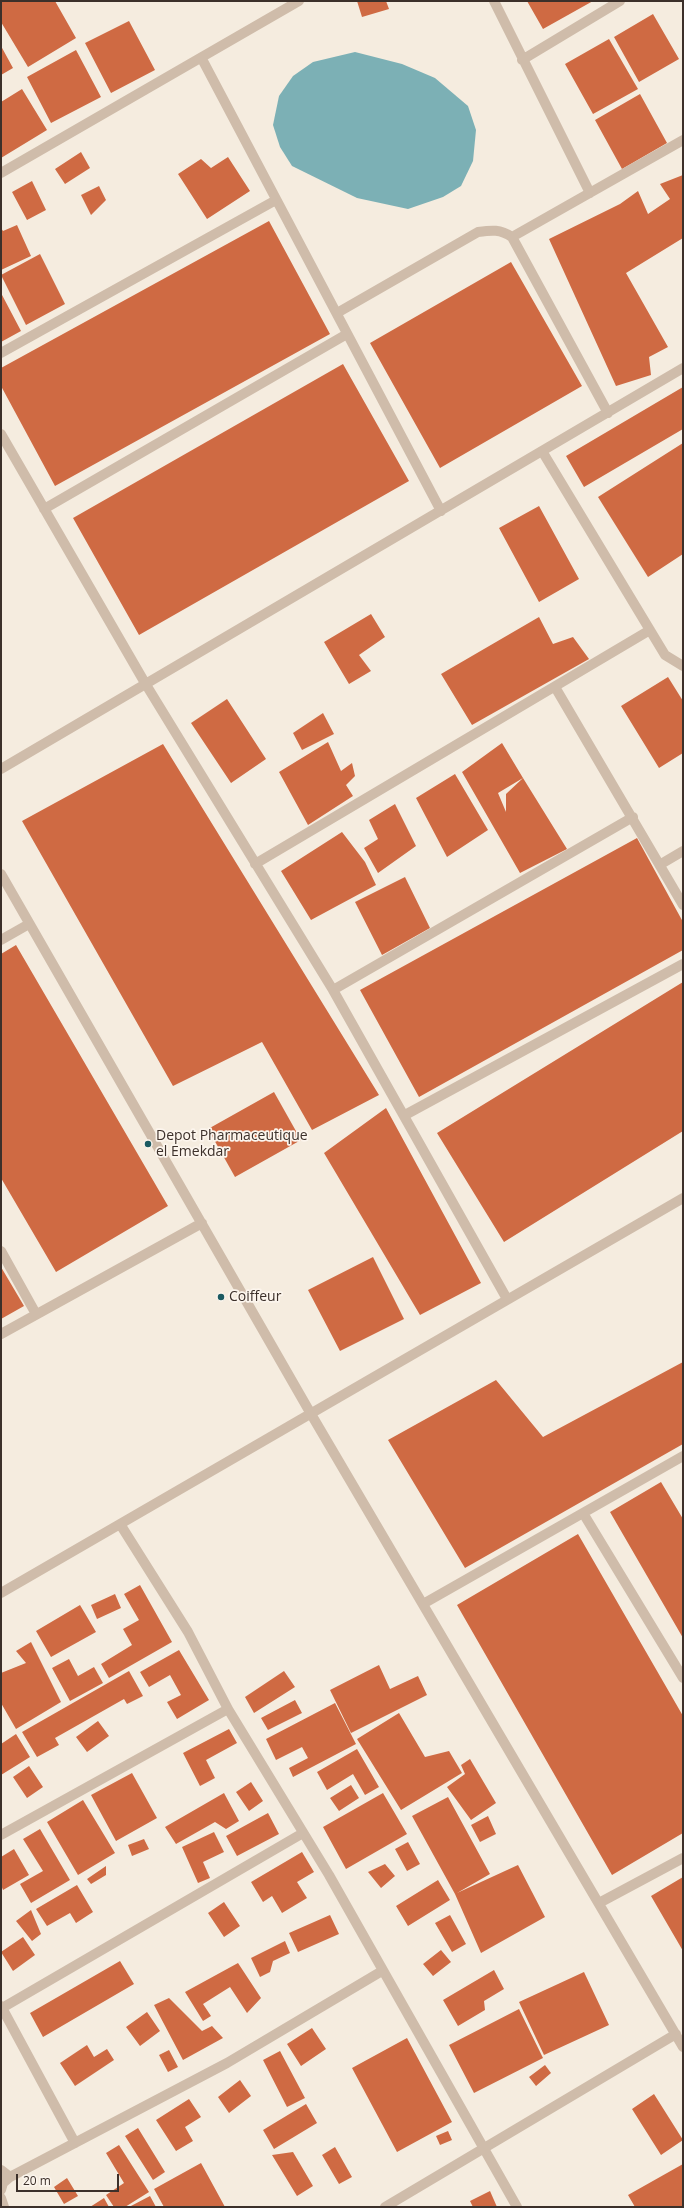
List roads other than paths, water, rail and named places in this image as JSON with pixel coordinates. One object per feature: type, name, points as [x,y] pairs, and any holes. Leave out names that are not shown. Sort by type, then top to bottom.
[{"type":"street","points":[[1,173],[202,59],[299,1]]},
{"type":"street","points":[[494,1],[522,60],[590,193]]},
{"type":"street","points":[[522,60],[620,1]]},
{"type":"street","points":[[202,59],[441,511]]},
{"type":"street","points":[[512,237],[683,140]]},
{"type":"street","points":[[1,353],[276,200]]},
{"type":"street","points":[[337,313],[478,232],[494,230],[504,232],[512,237],[608,413]]},
{"type":"street","points":[[44,509],[347,334]]},
{"type":"street","points":[[1,769],[683,368]]},
{"type":"street","points":[[1,434],[145,683],[333,990],[405,1115],[507,1299]]},
{"type":"street","points":[[542,450],[665,655],[683,666]]},
{"type":"street","points":[[255,864],[555,688],[650,630]]},
{"type":"street","points":[[555,688],[633,817],[683,905]]},
{"type":"street","points":[[333,990],[633,817]]},
{"type":"street","points":[[660,864],[683,851]]},
{"type":"street","points":[[1,874],[311,1414],[683,2047]]},
{"type":"street","points":[[1,940],[29,924]]},
{"type":"street","points":[[405,1115],[683,964]]},
{"type":"street","points":[[1,1593],[683,1198]]},
{"type":"street","points":[[1,1334],[202,1223]]},
{"type":"street","points":[[1,1251],[36,1314]]},
{"type":"street","points":[[423,1604],[683,1456]]},
{"type":"street","points":[[583,1513],[683,1678]]},
{"type":"street","points":[[120,1524],[188,1632],[228,1709],[329,1875],[382,1971],[406,2008],[517,2207]]},
{"type":"street","points":[[1,1835],[228,1709]]},
{"type":"street","points":[[75,2143],[2,2007],[303,1833]]},
{"type":"street","points":[[599,1903],[683,1858]]},
{"type":"street","points":[[1,2190],[3,2183],[10,2177],[227,2063],[382,1971]]},
{"type":"street","points":[[385,2207],[676,2034]]},
{"type":"street","points":[[1,2170],[10,2177]]},
{"type":"street","points":[[1,2198],[4,2207]]},
{"type":"water","points":[[355,52],[402,64],[435,78],[468,106],[476,130],[473,161],[461,186],[443,197],[408,209],[357,198],[292,166],[280,147],[273,125],[279,96],[293,76],[313,62]]},
{"type":"place","name":"Depot Pharmaceutique el Emekdar","points":[[148,1144]]},
{"type":"place","name":"Coiffeur","points":[[221,1297]]}]
